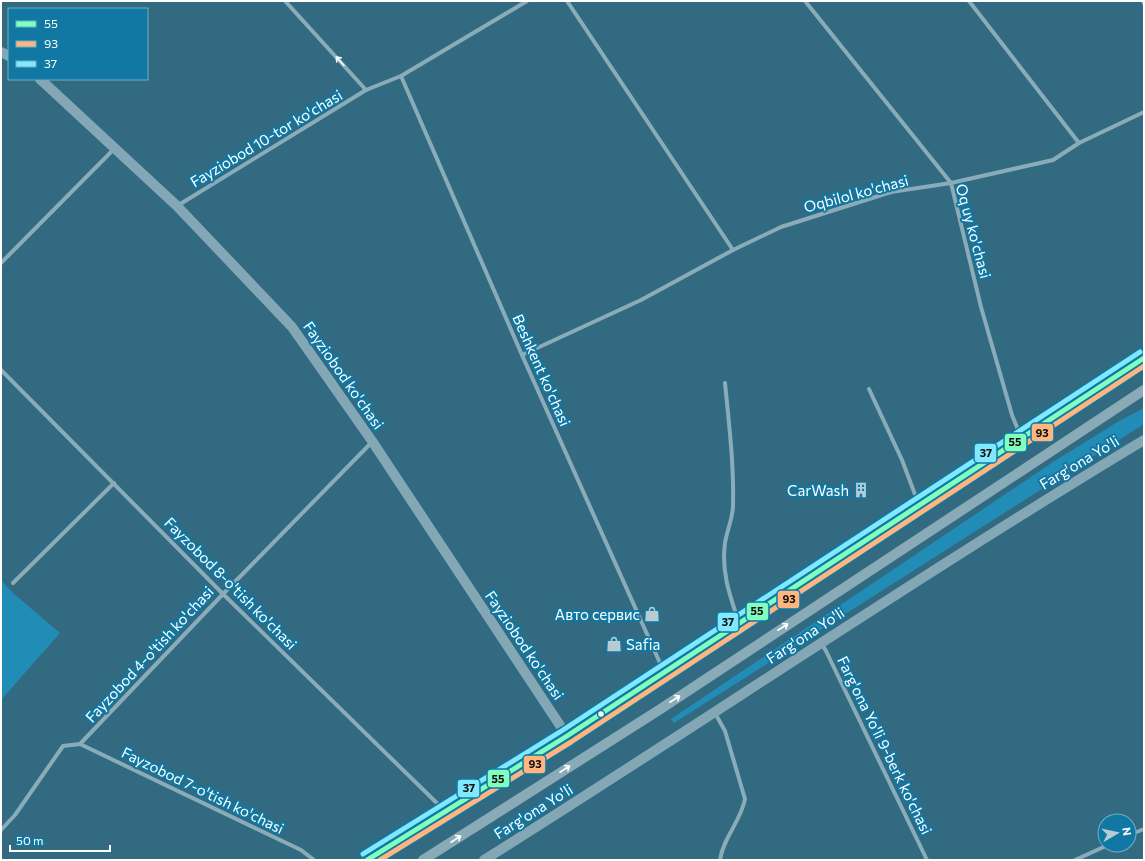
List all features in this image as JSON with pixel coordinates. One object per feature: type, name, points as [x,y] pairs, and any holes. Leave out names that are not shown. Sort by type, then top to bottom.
[{"type":"main road","points":[[367,860],[567,736],[665,673],[1144,358]]},
{"type":"main road","name":"Farg'ona Yo'li","points":[[423,860],[659,710],[1111,410],[1144,390]]},
{"type":"main road","points":[[1111,410],[1144,397]]},
{"type":"street","points":[[285,1],[366,90]]},
{"type":"street","name":"Fayziobod 10-tor ko'chasi","points":[[177,206],[366,90],[400,76],[527,1]]},
{"type":"street","points":[[567,1],[733,250]]},
{"type":"street","name":"Oq uy ko'chasi","points":[[805,1],[951,183],[981,307],[1012,415],[1021,438]]},
{"type":"street","points":[[969,1],[1079,143]]},
{"type":"street","name":"Beshkent ko'chasi","points":[[400,76],[522,355],[665,673]]},
{"type":"street","name":"Fayziobod ko'chasi","points":[[41,80],[177,206],[292,326],[372,441],[567,736]]},
{"type":"street","name":"Oqbilol ko'chasi","points":[[522,355],[641,300],[733,250],[781,227],[891,192],[951,183],[1053,160],[1079,143],[1144,112]]},
{"type":"street","points":[[1,263],[116,148]]},
{"type":"street","name":"Fayzobod 8-o'tish ko'chasi","points":[[1,370],[223,594],[445,812]]},
{"type":"street","points":[[725,383],[733,459],[733,507],[725,543],[723,564],[726,585],[739,623]]},
{"type":"street","points":[[869,389],[902,460],[920,505]]},
{"type":"street","name":"Farg'ona Yo'li","points":[[488,859],[715,713],[820,642],[988,535],[1144,440]]},
{"type":"street","name":"Fayzobod 4-o'tish ko'chasi","points":[[80,744],[372,441]]},
{"type":"street","points":[[13,583],[114,483]]},
{"type":"street","name":"Farg'ona Yo'li 9-berk ko'chasi","points":[[820,642],[826,651],[927,860]]},
{"type":"street","points":[[715,713],[725,731],[745,799],[743,810],[721,851],[720,860]]},
{"type":"street","points":[[1,830],[15,815],[63,746],[80,744]]},
{"type":"street","name":"Fayzobod 7-o'tish ko'chasi","points":[[80,744],[301,850],[314,860]]},
{"type":"street","points":[[1075,860],[1097,850]]},
{"type":"shaded area","points":[[1144,408],[1144,424],[674,723],[671,719],[1053,462],[1119,421]]},
{"type":"shaded area","points":[[1,580],[13,593],[60,633],[1,700]]},
{"type":"transit line","name":"37","points":[[363,854],[563,730],[1140,352]]},
{"type":"transit line","name":"55","points":[[367,860],[567,736],[1144,358]]},
{"type":"transit line","name":"93","points":[[380,860],[571,742],[1144,366]]},
{"type":"place","name":"CarWash","points":[[861,490]]},
{"type":"place","name":"Авто сервис","points":[[652,614]]},
{"type":"place","name":"Safia","points":[[614,644]]}]
